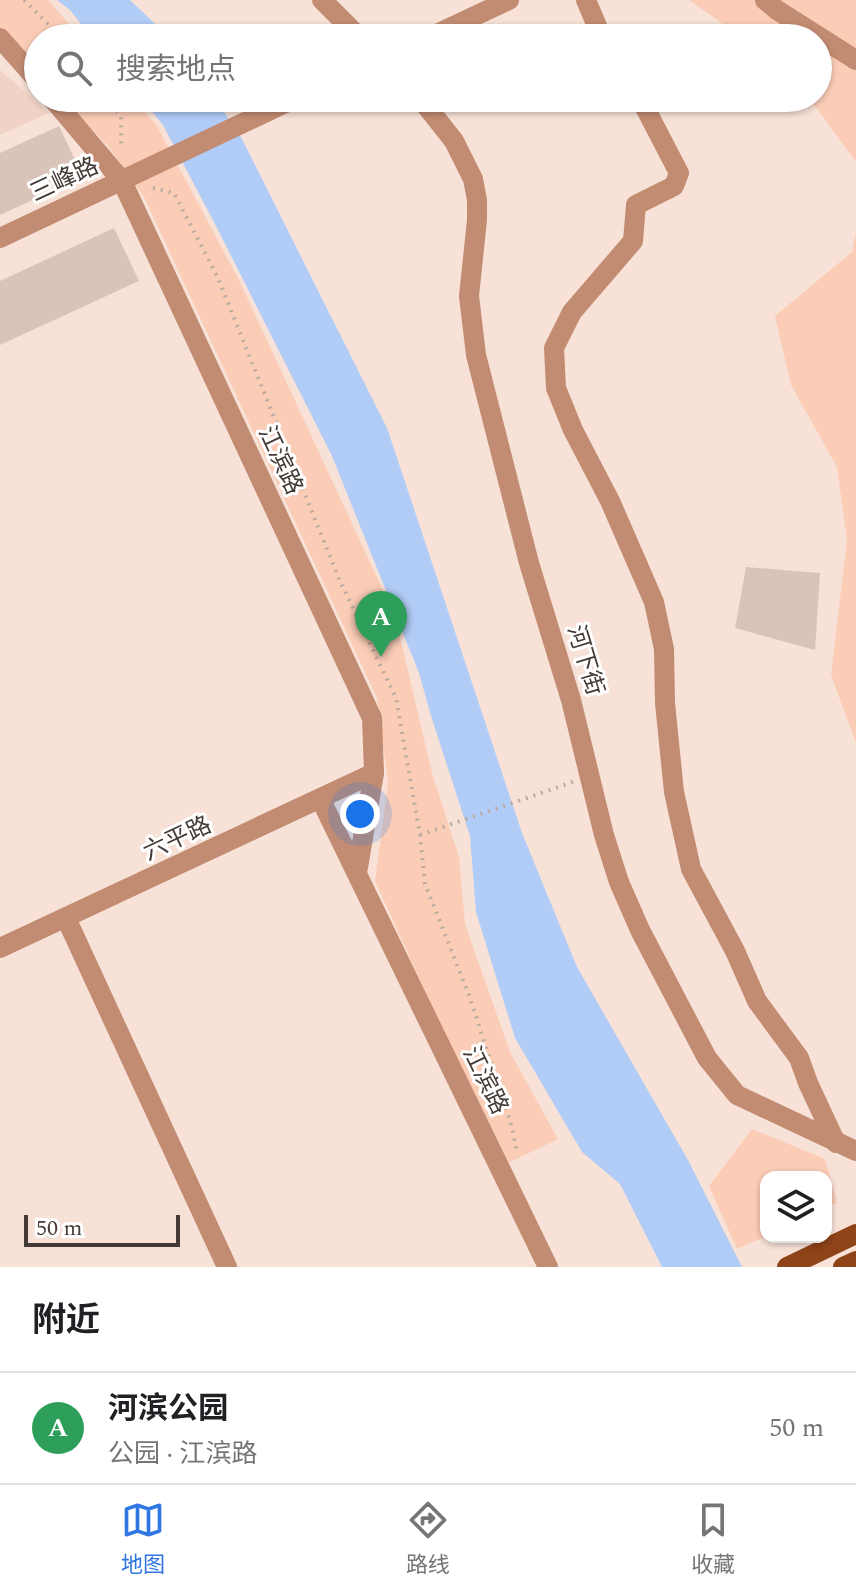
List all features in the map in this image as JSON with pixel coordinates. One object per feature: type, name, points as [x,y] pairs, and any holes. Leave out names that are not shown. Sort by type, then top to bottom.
[{"type":"main road","points":[[787,1267],[856,1234]]},
{"type":"main road","points":[[843,1267],[856,1261]]},
{"type":"street","points":[[322,0],[346,24]]},
{"type":"street","points":[[458,24],[509,0]]},
{"type":"street","points":[[586,0],[596,24]]},
{"type":"street","points":[[765,0],[799,24]]},
{"type":"street","points":[[0,38],[24,65]]},
{"type":"street","points":[[832,45],[856,60]]},
{"type":"street","name":"江滨路","points":[[64,112],[122,181],[372,718],[374,773],[357,873]]},
{"type":"street","name":"三峰路","points":[[0,238],[267,112]]},
{"type":"street","name":"河下街","points":[[431,112],[454,141],[473,179],[477,220],[469,296],[476,355],[529,563],[571,700],[604,835],[619,882],[640,930],[707,1058],[737,1095],[856,1151]]},
{"type":"street","points":[[647,112],[679,173],[674,186],[636,205],[633,241],[572,312],[554,348],[556,388],[573,430],[604,487],[654,602],[664,649],[665,703],[674,792],[691,869],[735,951],[757,1001],[799,1058],[836,1143]]},
{"type":"street","name":"六平路","points":[[0,948],[374,773]]},
{"type":"street","name":"江滨路","points":[[321,800],[548,1267]]},
{"type":"street","points":[[66,918],[227,1267]]},
{"type":"path","points":[[24,0],[48,24]]},
{"type":"path","points":[[118,112],[121,116],[122,181]]},
{"type":"path","points":[[420,835],[590,776]]},
{"type":"shaded area","points":[[0,0],[48,0],[69,24],[24,24],[24,58],[0,33]]},
{"type":"shaded area","points":[[689,0],[856,0],[856,162],[819,112],[832,112],[832,24],[723,24]]},
{"type":"shaded area","points":[[0,70],[24,91],[24,112],[49,113],[0,135]]},
{"type":"shaded area","points":[[75,112],[145,112],[157,126],[239,280],[395,616],[432,773],[459,857],[465,924],[510,1052],[558,1139],[504,1165],[375,881],[388,783],[377,698],[144,197],[108,146]]},
{"type":"shaded area","points":[[856,232],[856,743],[831,675],[847,540],[837,467],[791,385],[775,316],[852,252]]},
{"type":"shaded area","points":[[752,1129],[825,1159],[828,1171],[760,1171],[760,1239],[737,1249],[709,1186]]},
{"type":"shaded area","points":[[832,1185],[837,1203],[832,1205]]},
{"type":"water","points":[[57,0],[130,0],[155,24],[81,24]]},
{"type":"water","points":[[152,112],[224,112],[242,139],[387,428],[522,833],[577,967],[688,1160],[742,1267],[662,1267],[620,1184],[582,1152],[515,1038],[476,912],[470,836],[419,673],[332,456],[163,125]]},
{"type":"building","points":[[59,126],[83,177],[0,215],[0,153]]},
{"type":"building","points":[[114,228],[139,281],[0,345],[0,281]]},
{"type":"building","points":[[746,567],[820,573],[815,650],[735,628]]},
{"type":"place","name":"河滨公园","points":[[381,657]]}]
